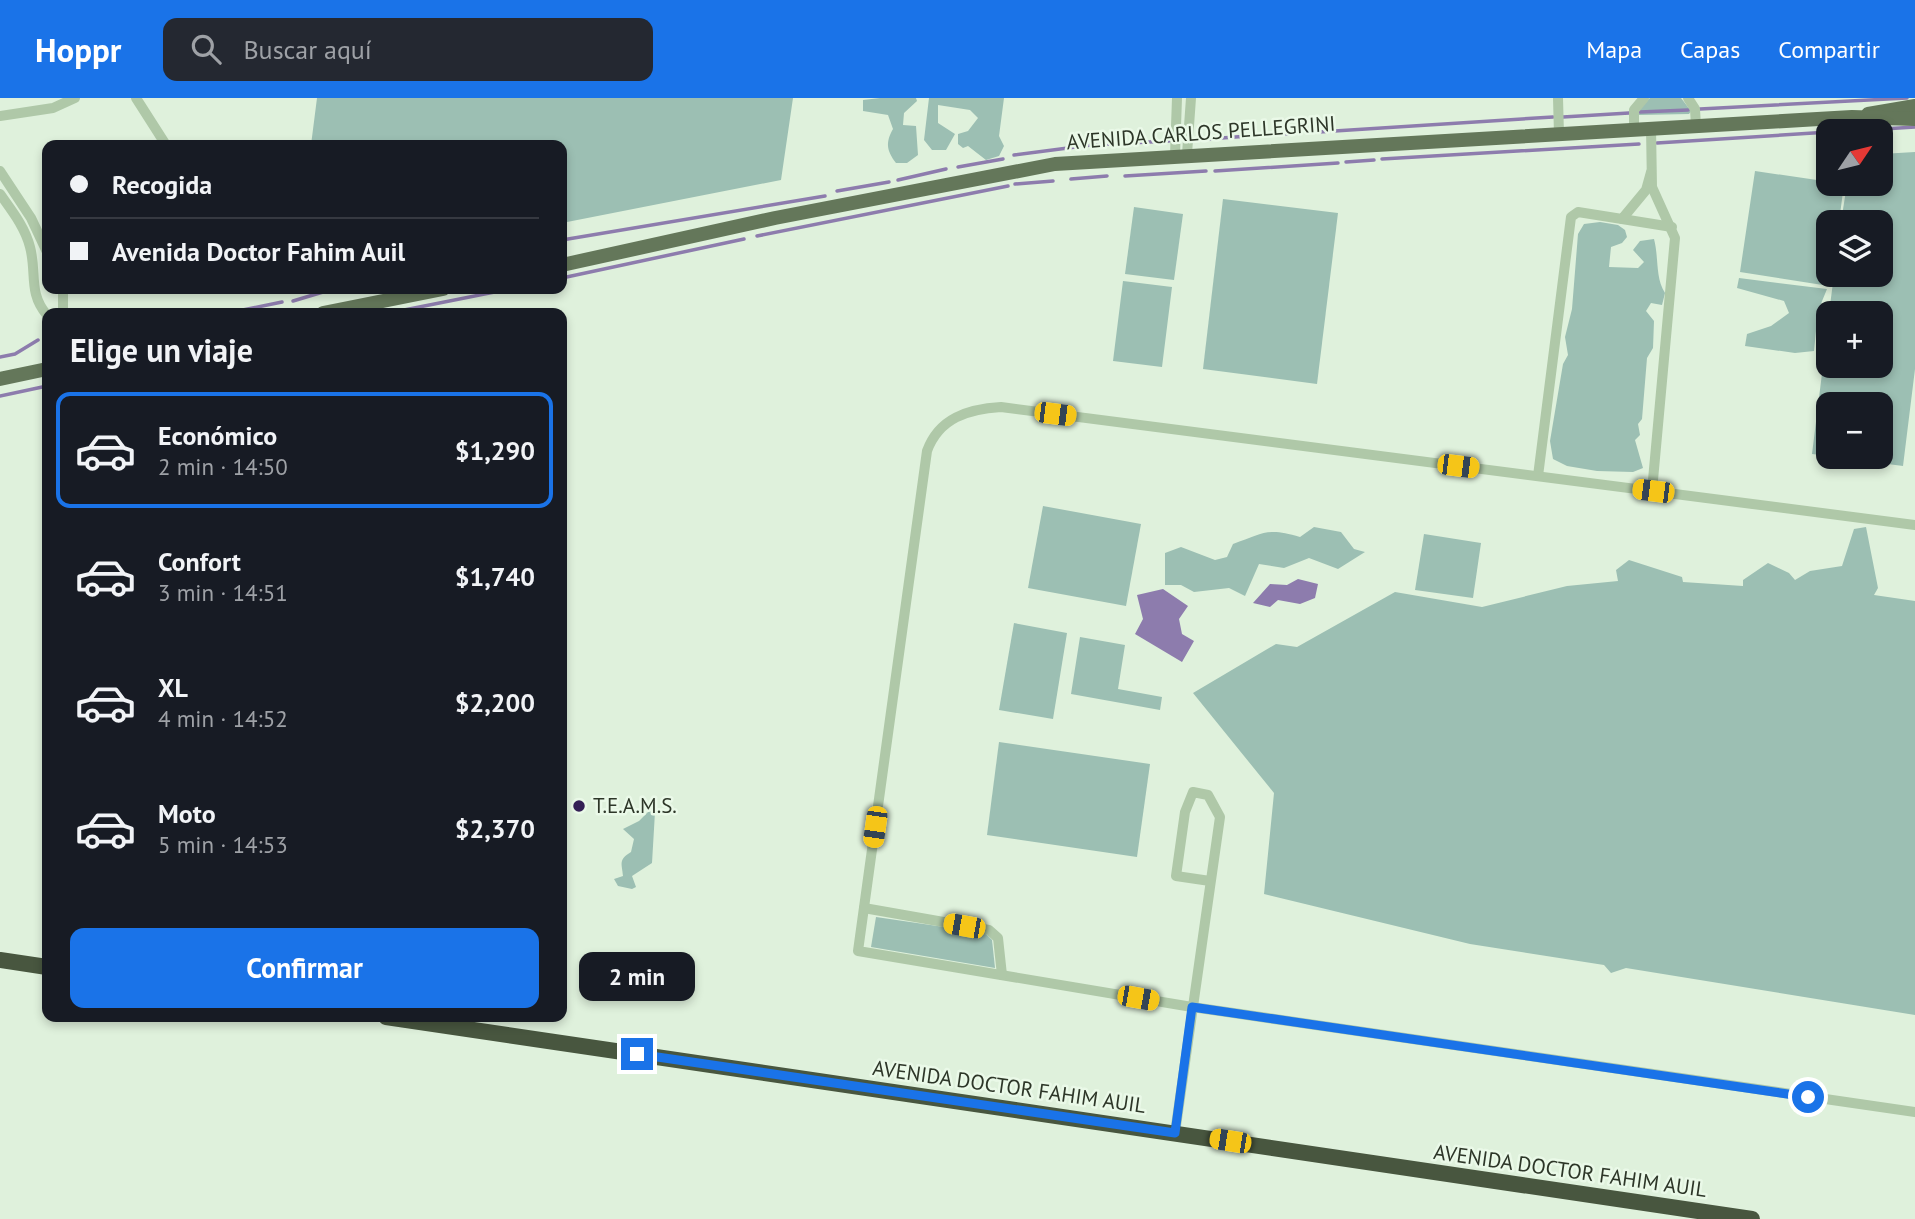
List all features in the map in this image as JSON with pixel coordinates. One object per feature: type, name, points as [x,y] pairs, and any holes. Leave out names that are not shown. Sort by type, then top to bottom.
[{"type":"highway","points":[[0,960],[42,966]]},
{"type":"highway","name":"AVENIDA DOCTOR FAHIM AUIL","points":[[420,1022],[1752,1219]]},
{"type":"main road","name":"AVENIDA CARLOS PELLEGRINI","points":[[1853,117],[1915,106]]},
{"type":"main road","name":"AVENIDA CARLOS PELLEGRINI","points":[[567,264],[1020,169],[1181,154],[1651,128],[1853,117],[1915,120]]},
{"type":"main road","points":[[348,308],[418,294]]},
{"type":"main road","points":[[0,379],[42,370]]},
{"type":"street","points":[[0,116],[53,108],[75,98]]},
{"type":"street","points":[[136,98],[163,140]]},
{"type":"street","points":[[1177,98],[1181,154]]},
{"type":"street","points":[[1181,154],[1191,98]]},
{"type":"street","points":[[1558,98],[1559,134]]},
{"type":"street","points":[[1634,129],[1634,110],[1644,98]]},
{"type":"street","points":[[1688,98],[1695,109],[1696,126]]},
{"type":"street","points":[[1651,128],[1652,187],[1672,227],[1675,239],[1653,491]]},
{"type":"street","points":[[0,171],[31,218],[42,241]]},
{"type":"street","points":[[1622,219],[1646,190],[1651,172]]},
{"type":"street","points":[[0,194],[23,227],[34,267],[32,286],[37,303],[42,309]]},
{"type":"street","points":[[1538,476],[1571,217],[1578,212],[1672,227]]},
{"type":"street","points":[[34,267],[42,265]]},
{"type":"street","points":[[1915,525],[1001,407],[981,408],[949,421],[932,437],[927,451],[858,951],[1192,1007],[1915,1112]]},
{"type":"street","points":[[1175,1133],[1220,817],[1208,795],[1193,792],[1185,812],[1176,876],[1210,881]]},
{"type":"street","points":[[864,908],[989,930],[998,938],[1002,975]]},
{"type":"shaded area","points":[[317,98],[793,98],[781,180],[567,222],[567,140],[312,140]]},
{"type":"shaded area","points":[[916,98],[917,101],[904,113],[903,125],[916,126],[918,155],[907,163],[896,163],[889,151],[888,143],[893,129],[888,115],[863,111],[863,100]]},
{"type":"shaded area","points":[[929,98],[1004,98],[999,136],[1004,146],[999,156],[986,160],[968,146],[963,148],[958,144],[958,134],[968,131],[978,118],[970,110],[938,105],[938,123],[955,134],[946,150],[932,150],[924,140]]},
{"type":"shaded area","points":[[1650,98],[1681,98],[1691,111],[1689,114],[1639,115],[1640,107]]},
{"type":"shaded area","points":[[1915,152],[1915,369],[1903,466],[1893,465],[1893,392],[1820,392],[1821,378],[1893,378],[1893,301],[1831,301],[1832,287],[1893,287],[1893,210],[1843,210],[1845,196],[1894,196],[1894,153]]},
{"type":"shaded area","points":[[1755,171],[1816,180],[1816,196],[1842,196],[1841,210],[1816,210],[1816,284],[1740,272]]},
{"type":"shaded area","points":[[1223,199],[1338,213],[1317,384],[1203,369]]},
{"type":"shaded area","points":[[1134,207],[1183,214],[1174,280],[1125,274]]},
{"type":"shaded area","points":[[1600,222],[1618,225],[1625,230],[1627,237],[1622,243],[1611,247],[1609,267],[1638,268],[1644,262],[1633,250],[1640,241],[1654,239],[1660,280],[1665,293],[1662,305],[1651,303],[1646,311],[1654,321],[1653,348],[1647,358],[1642,419],[1638,424],[1640,435],[1635,440],[1643,468],[1633,472],[1597,471],[1567,466],[1553,459],[1550,441],[1563,364],[1568,355],[1565,337],[1572,309],[1578,234],[1584,224]]},
{"type":"shaded area","points":[[1739,278],[1827,289],[1822,301],[1816,301],[1814,351],[1795,353],[1745,346],[1747,334],[1771,326],[1789,313],[1784,301],[1737,288]]},
{"type":"shaded area","points":[[1123,281],[1172,287],[1162,367],[1113,361]]},
{"type":"shaded area","points":[[1816,422],[1816,454],[1812,454]]},
{"type":"shaded area","points":[[1043,506],[1141,524],[1126,606],[1028,588]]},
{"type":"shaded area","points":[[1314,527],[1341,532],[1354,549],[1365,552],[1338,569],[1309,558],[1284,568],[1259,564],[1245,596],[1229,588],[1194,592],[1181,585],[1165,585],[1165,553],[1181,547],[1215,560],[1227,557],[1233,544],[1259,534],[1280,532],[1300,537]]},
{"type":"shaded area","points":[[1866,527],[1878,588],[1874,595],[1915,601],[1915,1015],[1626,968],[1611,973],[1604,965],[1470,944],[1264,894],[1274,793],[1193,693],[1276,644],[1297,647],[1395,592],[1482,607],[1567,586],[1618,581],[1616,570],[1629,560],[1682,577],[1683,582],[1743,586],[1743,580],[1768,563],[1789,573],[1795,580],[1810,571],[1842,566],[1854,529]]},
{"type":"shaded area","points":[[1424,534],[1481,543],[1473,598],[1415,590]]},
{"type":"shaded area","points":[[1298,579],[1318,584],[1315,598],[1300,604],[1278,600],[1270,607],[1253,603],[1270,584],[1287,585]]},
{"type":"shaded area","points":[[1163,589],[1188,606],[1179,619],[1182,634],[1194,641],[1182,662],[1135,634],[1143,619],[1137,595]]},
{"type":"shaded area","points":[[1014,623],[1067,633],[1053,719],[999,710]]},
{"type":"shaded area","points":[[1080,637],[1125,645],[1118,689],[1162,697],[1160,710],[1071,694]]},
{"type":"shaded area","points":[[999,742],[1150,764],[1137,857],[987,835]]},
{"type":"shaded area","points":[[649,811],[655,812],[652,863],[632,876],[636,887],[632,889],[618,886],[614,879],[623,876],[622,862],[631,852],[634,839],[623,829],[639,821]]},
{"type":"shaded area","points":[[876,917],[985,933],[992,940],[995,968],[871,947]]},
{"type":"waterway","points":[[1700,109],[1907,98]]},
{"type":"waterway","points":[[1640,112],[1688,110]]},
{"type":"waterway","points":[[1563,117],[1629,113]]},
{"type":"waterway","points":[[1319,132],[1553,117]]},
{"type":"waterway","points":[[1894,128],[1915,127]]},
{"type":"waterway","points":[[1282,134],[1301,133]]},
{"type":"waterway","points":[[1657,143],[1816,133]]},
{"type":"waterway","points":[[1195,140],[1274,134]]},
{"type":"waterway","points":[[1014,155],[1091,145],[1169,141]]},
{"type":"waterway","points":[[1382,159],[1639,144]]},
{"type":"waterway","points":[[958,167],[1003,159]]},
{"type":"waterway","points":[[1346,162],[1374,160]]},
{"type":"waterway","points":[[1215,171],[1338,163]]},
{"type":"waterway","points":[[898,180],[946,169]]},
{"type":"waterway","points":[[1125,176],[1206,171]]},
{"type":"waterway","points":[[1071,179],[1107,176]]},
{"type":"waterway","points":[[1015,184],[1053,181]]},
{"type":"waterway","points":[[837,191],[889,182]]},
{"type":"waterway","points":[[757,236],[1008,186]]},
{"type":"waterway","points":[[567,239],[825,196]]},
{"type":"waterway","points":[[567,277],[744,239]]},
{"type":"waterway","points":[[293,301],[316,294]]},
{"type":"waterway","points":[[414,308],[485,294]]},
{"type":"waterway","points":[[253,308],[282,302]]},
{"type":"waterway","points":[[0,357],[15,354],[38,340]]},
{"type":"waterway","points":[[0,396],[42,387]]},
{"type":"place","name":"T.E.A.M.S.","points":[[579,806]]},
{"type":"route","points":[[637,1054],[1175,1133],[1192,1007],[1808,1097]]}]
